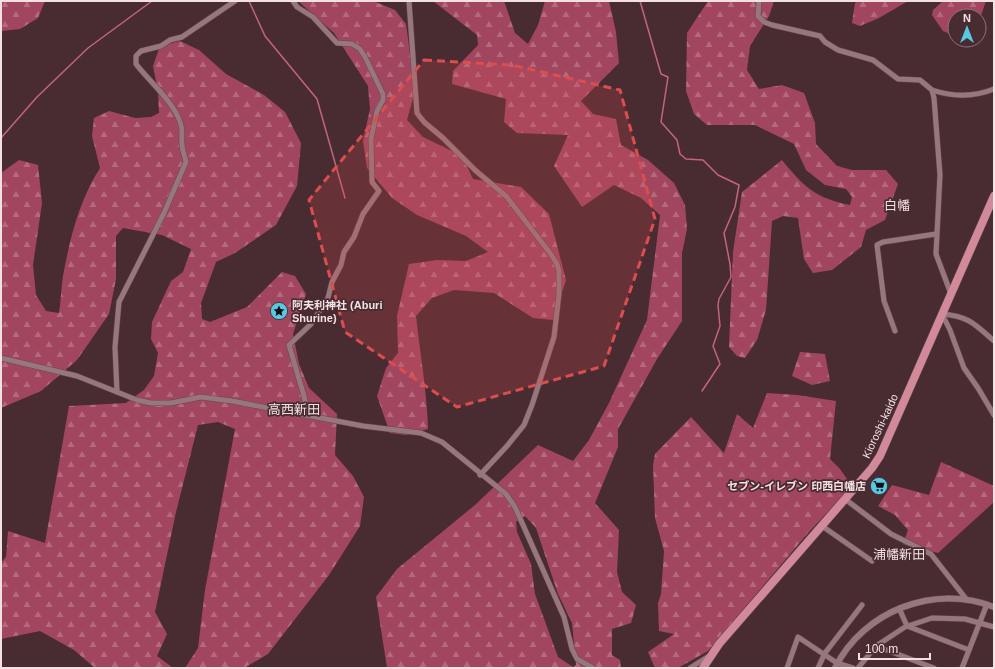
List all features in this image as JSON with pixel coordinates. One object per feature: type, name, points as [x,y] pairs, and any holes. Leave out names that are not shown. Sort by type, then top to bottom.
[{"type":"main road","name":"Kioroshi-kaido","points":[[703,668],[711,655],[872,468],[880,456],[994,196]]},
{"type":"street","points":[[117,392],[115,347],[119,302],[164,213],[186,162],[182,146],[182,125],[175,111],[159,92],[154,83],[136,64],[136,56],[141,51],[161,46],[170,40],[182,37],[235,1]]},
{"type":"street","points":[[292,1],[313,17],[337,43],[352,44],[360,49],[366,57],[383,94],[383,100],[376,111],[371,139],[372,182],[379,191],[363,214],[354,237],[344,252],[341,265],[332,282],[328,298],[312,324],[289,345],[304,396],[308,416]]},
{"type":"street","points":[[409,1],[417,113],[424,122],[443,138],[476,172],[506,196],[550,253],[557,264],[559,271],[559,294],[554,337],[529,412],[520,430],[480,474]]},
{"type":"street","points":[[759,1],[758,16],[764,22],[790,30],[820,36],[825,42],[838,50],[874,60],[892,77],[904,81],[920,80],[932,90],[941,93],[963,95],[994,89]]},
{"type":"street","points":[[932,90],[935,105],[940,175],[936,254],[951,294]]},
{"type":"street","points":[[894,331],[884,301],[877,245],[878,243],[936,234]]},
{"type":"street","points":[[994,341],[968,320],[959,315],[942,315],[950,330],[964,368],[994,415]]},
{"type":"street","points":[[1,358],[77,376],[117,392],[151,403],[171,403],[201,397],[232,401],[363,426],[421,433],[442,442],[506,494],[515,507],[564,616],[572,649],[577,659],[593,668]]},
{"type":"street","points":[[845,499],[891,534],[931,554],[967,600]]},
{"type":"street","points":[[822,526],[872,561]]},
{"type":"street","points":[[836,665],[861,633],[871,624],[899,608],[928,600],[943,598],[967,600],[994,607]]},
{"type":"street","points":[[962,668],[987,604]]},
{"type":"street","points":[[818,668],[825,654],[862,605]]},
{"type":"street","points":[[899,608],[907,626],[969,650]]},
{"type":"street","points":[[858,668],[876,646],[907,626],[932,618],[980,622],[994,627]]},
{"type":"street","points":[[787,668],[798,637],[825,654],[836,665],[852,668]]},
{"type":"street","points":[[876,646],[934,668]]},
{"type":"street","points":[[690,668],[711,655]]},
{"type":"highlighted area","points":[[424,60],[512,65],[620,90],[655,219],[604,366],[457,407],[345,332],[309,200]]},
{"type":"green space","points":[[1,1],[45,1],[38,18],[20,29],[1,31]]},
{"type":"green space","points":[[298,1],[373,1],[395,10],[406,24],[415,91],[407,120],[423,137],[456,153],[465,162],[473,179],[521,187],[549,214],[566,280],[553,320],[533,318],[494,293],[454,290],[432,298],[416,316],[425,387],[428,429],[406,435],[390,433],[377,396],[386,368],[398,353],[397,316],[409,264],[437,260],[466,261],[488,252],[466,236],[417,215],[392,198],[367,168],[363,141],[370,109],[368,86],[334,33]]},
{"type":"green space","points":[[433,1],[504,1],[515,33],[528,44],[538,25],[545,1],[609,1],[616,32],[619,63],[581,101],[593,114],[616,119],[621,145],[648,160],[674,183],[685,205],[687,229],[682,253],[682,321],[657,359],[618,429],[618,447],[595,503],[619,530],[617,572],[622,592],[636,605],[631,623],[612,629],[612,655],[620,660],[621,668],[387,668],[376,597],[397,569],[475,505],[538,445],[573,461],[589,440],[609,403],[647,320],[660,215],[641,198],[614,185],[582,207],[554,166],[568,135],[517,133],[504,122],[506,99],[452,84],[453,71],[478,45],[477,35]],"holes":[[[525,516],[536,528],[558,594],[572,623],[576,665],[573,667],[558,657],[535,594],[531,564],[517,532],[516,522]]]},
{"type":"green space","points":[[708,1],[774,1],[769,16],[750,46],[747,70],[759,89],[782,85],[804,93],[815,123],[816,144],[837,166],[852,170],[886,170],[898,184],[885,220],[866,230],[861,247],[832,270],[813,273],[804,259],[798,218],[783,216],[772,221],[766,310],[757,340],[745,358],[737,356],[729,347],[733,252],[742,192],[782,160],[804,184],[819,195],[850,205],[852,197],[846,189],[825,185],[806,170],[794,144],[755,125],[707,125],[694,114],[686,91],[687,33]]},
{"type":"green space","points":[[858,1],[908,1],[879,18],[860,26],[852,23],[855,3]]},
{"type":"green space","points":[[943,1],[986,1],[984,8],[947,8],[947,33],[943,31],[932,15],[933,10]]},
{"type":"green space","points":[[180,41],[199,50],[226,74],[264,95],[285,112],[301,143],[297,186],[276,225],[235,253],[216,262],[201,303],[202,319],[210,322],[247,307],[282,272],[295,276],[306,294],[293,334],[299,364],[309,388],[337,414],[335,455],[353,476],[364,497],[360,526],[329,575],[268,654],[244,668],[185,668],[198,648],[205,590],[235,429],[218,422],[198,425],[176,512],[155,612],[167,634],[157,656],[173,668],[95,668],[74,650],[40,631],[1,639],[1,563],[6,557],[8,531],[45,543],[69,406],[126,403],[144,390],[154,376],[158,353],[151,339],[152,322],[171,281],[183,272],[191,249],[162,235],[123,228],[116,236],[116,279],[109,314],[77,360],[41,391],[1,408],[1,173],[19,160],[38,165],[42,203],[33,265],[36,295],[46,311],[59,313],[63,276],[72,234],[86,193],[100,168],[92,136],[94,118],[109,111],[135,118],[151,117],[159,113],[158,91],[153,66],[160,46]]},
{"type":"green space","points":[[800,352],[825,354],[830,381],[812,385],[792,376]]},
{"type":"green space","points":[[767,393],[797,395],[836,401],[830,459],[840,469],[852,486],[808,533],[708,651],[678,668],[655,668],[648,652],[674,634],[659,631],[658,603],[661,594],[664,551],[655,518],[653,465],[655,454],[691,417],[724,453],[737,414],[753,428]]},
{"type":"green space","points":[[941,462],[994,486],[994,502],[938,553],[903,544],[908,530],[895,515],[878,506],[892,485],[929,495]]},
{"type":"waterway","points":[[1,138],[37,97],[88,48],[152,1]]},
{"type":"waterway","points":[[249,1],[265,36],[317,99],[345,198]]},
{"type":"waterway","points":[[640,1],[661,74],[668,77],[661,122],[677,140],[680,154],[686,159],[703,160],[718,175],[739,185],[735,207],[724,233],[731,277],[719,299],[718,305],[720,326],[713,346],[720,364],[702,391]]},
{"type":"place","name":"阿夫利神社 (Aburi Shurine)","points":[[279,311]]},
{"type":"place","name":"セブン-イレブン 印西白幡店","points":[[879,486]]},
{"type":"district","name":"白幡","points":[[897,205]]},
{"type":"district","name":"高西新田","points":[[294,409]]},
{"type":"district","name":"浦幡新田","points":[[899,554]]}]
